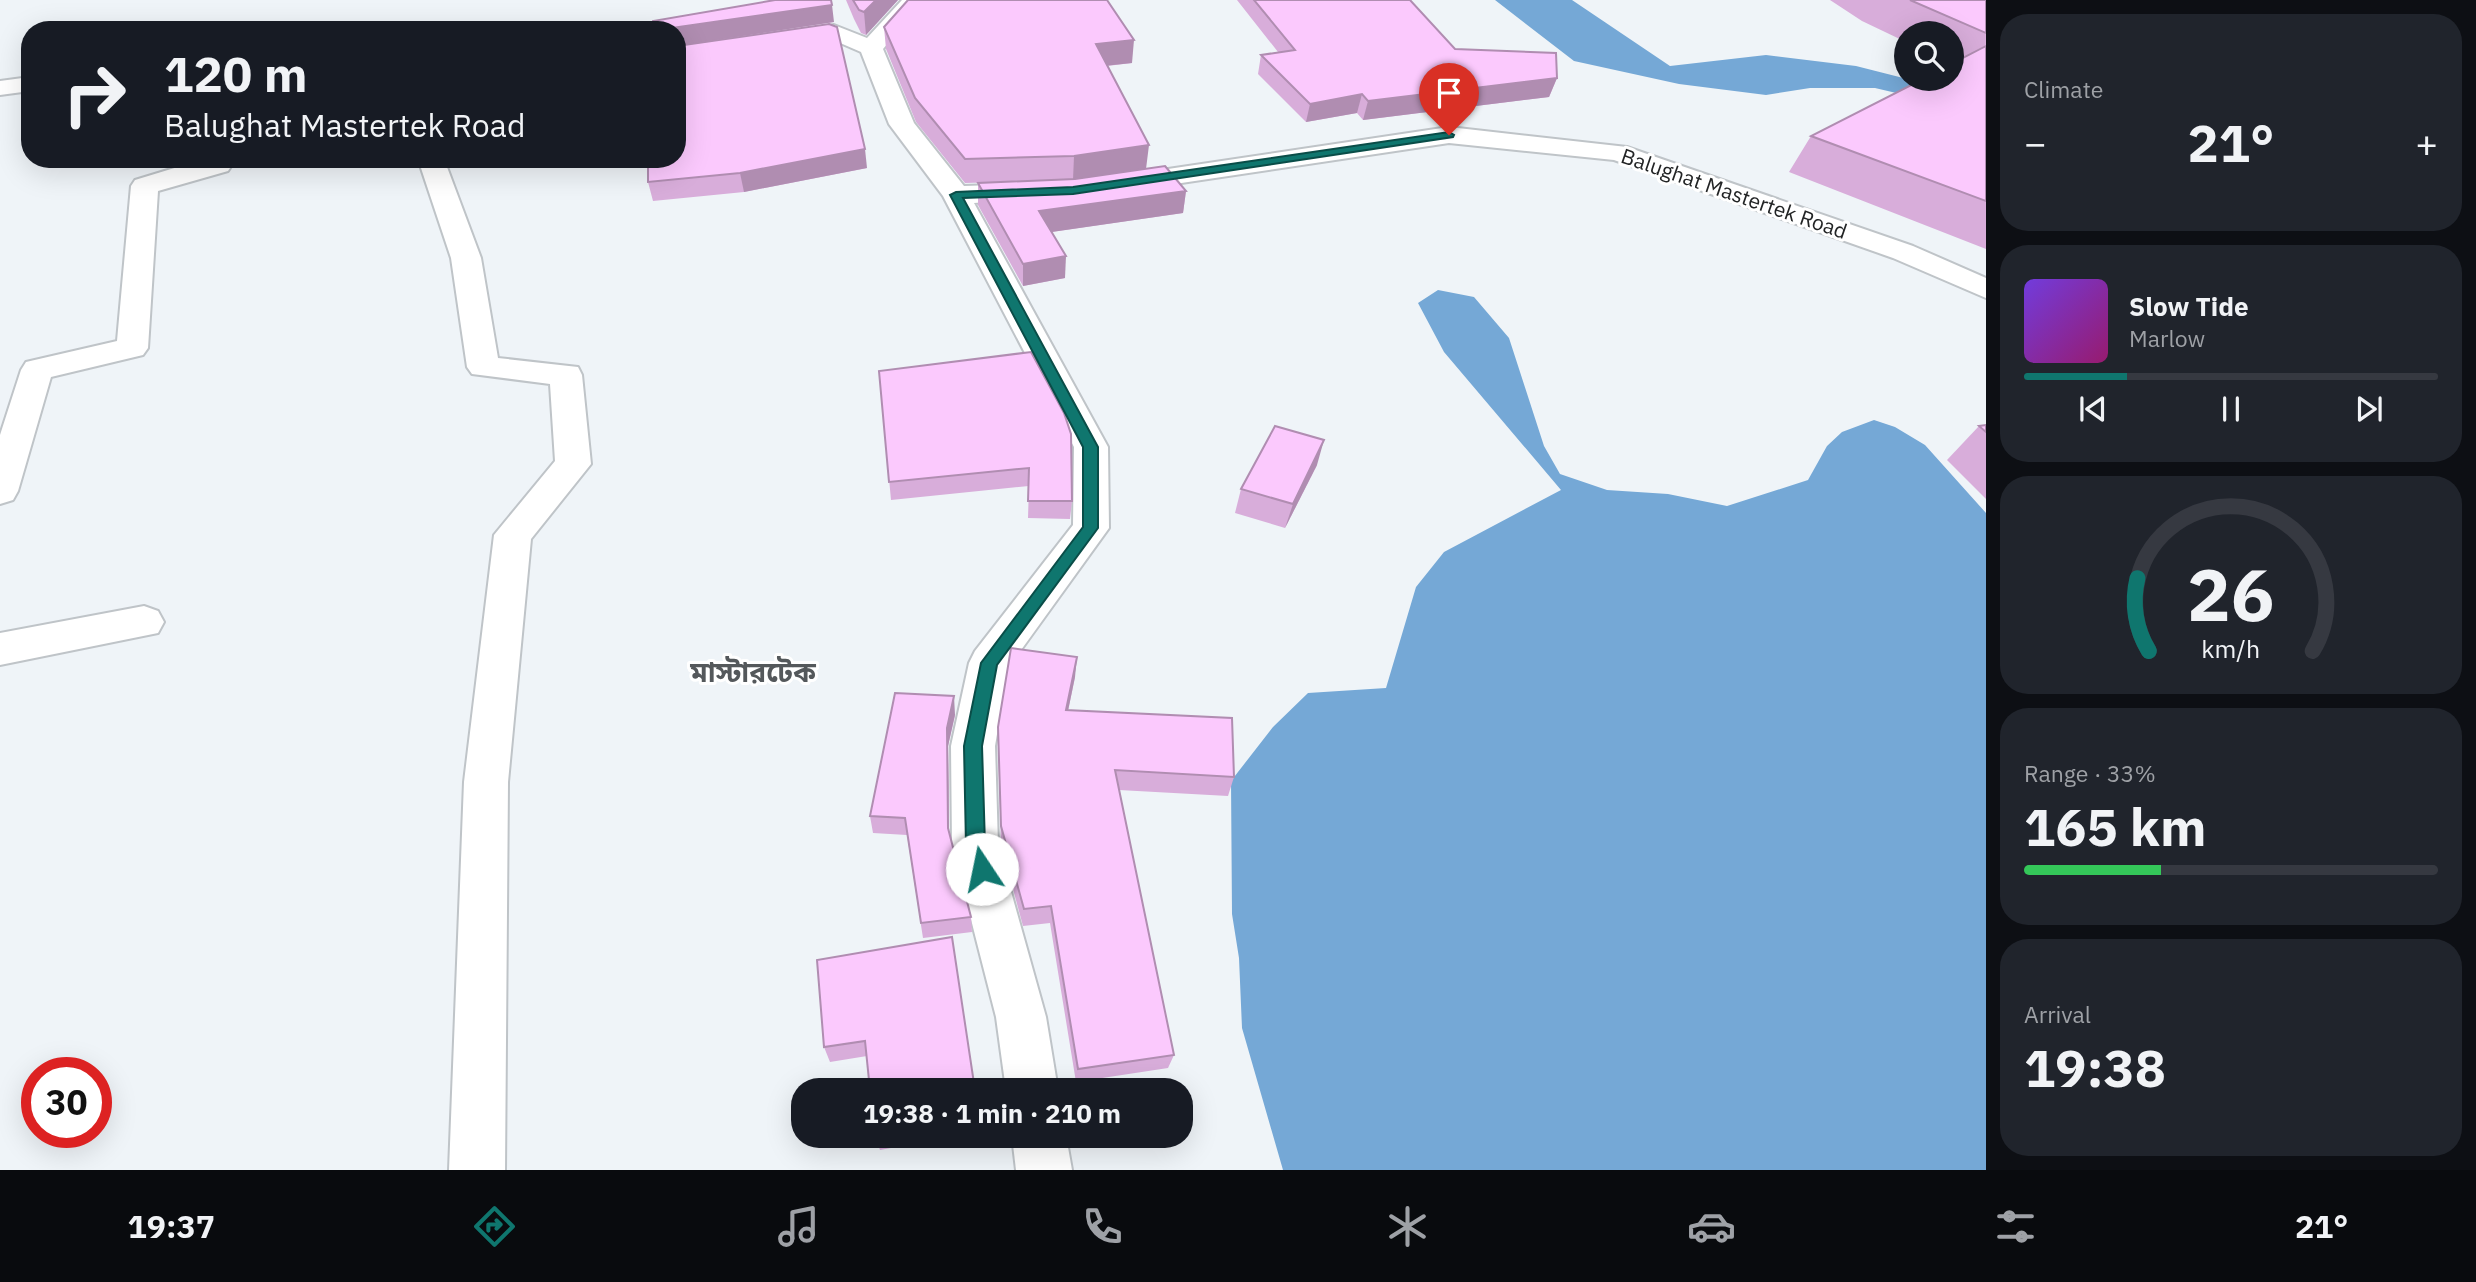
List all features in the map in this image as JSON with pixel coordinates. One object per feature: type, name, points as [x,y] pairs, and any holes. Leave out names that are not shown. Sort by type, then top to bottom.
[{"type":"street","points":[[872,48],[914,0]]},
{"type":"street","points":[[768,41],[834,32],[872,48],[902,124],[956,195],[1091,447],[1091,528],[989,663],[973,746],[975,845],[1021,1017],[1030,1078]]},
{"type":"street","points":[[0,88],[21,85]]},
{"type":"street","name":"Balughat Mastertek Road","points":[[1100,187],[1449,135],[1618,153],[1903,252],[1986,289]]},
{"type":"street","points":[[0,491],[37,370],[132,348],[145,186],[203,168]]},
{"type":"street","points":[[434,168],[466,258],[483,367],[566,375],[573,464],[513,535],[486,782],[477,1170]]},
{"type":"street","points":[[956,195],[1060,191]]},
{"type":"street","points":[[0,649],[144,622]]},
{"type":"street","points":[[1041,1148],[1044,1170]]},
{"type":"water","points":[[1495,0],[1572,0],[1670,66],[1766,55],[1856,66],[1894,76],[1894,91],[1954,91],[1986,99],[1939,103],[1875,88],[1810,88],[1766,95],[1679,84],[1574,61]]},
{"type":"water","points":[[1438,290],[1474,297],[1509,338],[1544,446],[1560,474],[1607,490],[1668,494],[1727,506],[1808,480],[1827,446],[1842,432],[1874,420],[1895,427],[1925,445],[1986,513],[1986,1170],[1283,1170],[1242,1028],[1239,958],[1232,914],[1231,781],[1273,727],[1308,693],[1386,688],[1416,587],[1444,552],[1561,490],[1444,352],[1418,303]]},
{"type":"building","points":[[775,0],[831,0],[832,5],[686,26],[686,21],[653,21]]},
{"type":"building","points":[[853,0],[876,0],[864,12],[859,10]]},
{"type":"building","points":[[908,0],[1107,0],[1134,40],[1096,44],[1149,145],[1074,156],[965,159],[915,98],[884,27]]},
{"type":"building","points":[[1254,0],[1410,0],[1455,49],[1556,53],[1557,78],[1368,101],[1362,94],[1310,104],[1261,55],[1295,50]]},
{"type":"building","points":[[1910,0],[1986,0],[1986,33],[1964,23],[1964,21]]},
{"type":"building","points":[[829,24],[837,27],[865,149],[740,173],[648,182],[648,168],[686,168],[686,45]]},
{"type":"building","points":[[1986,46],[1986,201],[1811,136],[1899,91],[1964,91],[1964,57]]},
{"type":"building","points":[[1165,166],[1186,191],[1039,211],[1066,256],[1023,264],[978,183],[1075,179]]},
{"type":"building","points":[[1031,352],[1064,413],[1071,434],[1072,501],[1028,501],[1029,468],[889,482],[879,371]]},
{"type":"building","points":[[1275,426],[1324,440],[1293,504],[1241,489]]},
{"type":"building","points":[[1011,648],[1077,657],[1066,710],[1232,718],[1234,777],[1115,770],[1174,1055],[1078,1069],[1051,906],[1024,909],[1001,826],[998,727]]},
{"type":"building","points":[[895,693],[954,696],[947,728],[948,828],[971,917],[921,923],[905,818],[870,816]]},
{"type":"building","points":[[952,937],[973,1078],[869,1078],[865,1041],[824,1047],[817,960]]},
{"type":"district","name":"মাস্টারটেক","points":[[753,672]]},
{"type":"route","points":[[982,869],[975,845],[973,746],[989,663],[1091,528],[1091,447],[956,195],[1073,191],[1449,135]]}]
